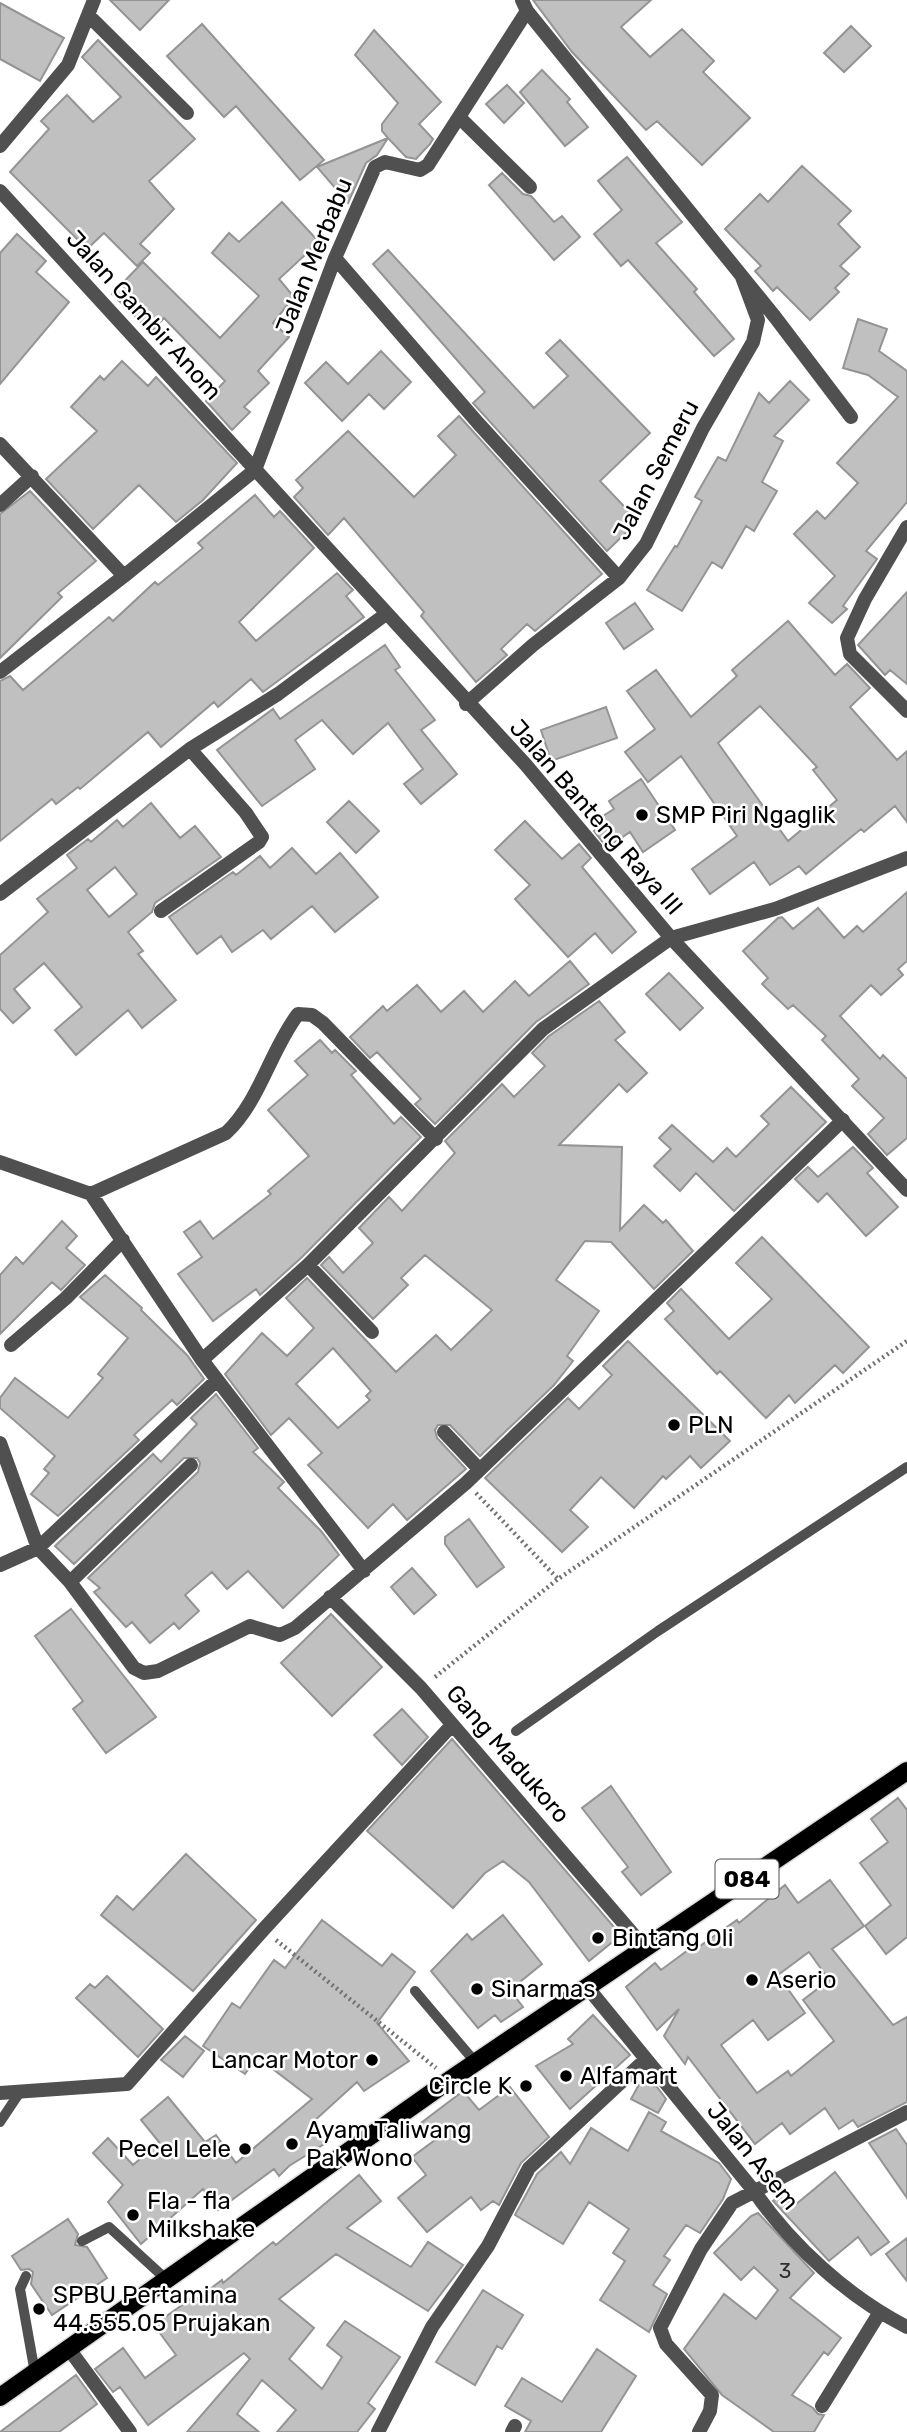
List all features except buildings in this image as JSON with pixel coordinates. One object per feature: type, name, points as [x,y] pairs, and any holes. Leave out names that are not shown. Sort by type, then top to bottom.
[{"type":"main road","name":"084","points":[[0,2398],[451,2079],[907,1771]]},
{"type":"street","points":[[0,146],[68,65],[94,0]]},
{"type":"street","name":"Jalan Merbabu","points":[[255,470],[335,258],[375,167],[390,162],[424,168],[459,117],[525,6]]},
{"type":"street","name":"Jalan Semeru","points":[[525,6],[775,317],[851,417]]},
{"type":"street","points":[[88,15],[187,113]]},
{"type":"street","points":[[459,117],[530,187]]},
{"type":"street","name":"Jalan Gambir Anom","points":[[0,191],[255,470]]},
{"type":"street","points":[[335,258],[478,423],[619,578]]},
{"type":"street","name":"Jalan Semeru","points":[[466,704],[533,645],[619,578],[646,544],[703,428],[753,342],[758,320],[742,278]]},
{"type":"street","points":[[0,444],[124,576]]},
{"type":"street","points":[[0,672],[255,470]]},
{"type":"street","name":"Jalan Banteng Raya III","points":[[255,470],[466,704],[526,765],[671,938],[907,1190]]},
{"type":"street","points":[[0,505],[32,476]]},
{"type":"street","points":[[907,527],[865,598],[847,644],[850,654],[907,710]]},
{"type":"street","points":[[0,894],[190,749],[278,694],[386,614]]},
{"type":"street","points":[[161,911],[259,842],[262,837],[246,813],[190,749]]},
{"type":"street","points":[[202,1360],[308,1265],[543,1029],[671,938],[775,909],[907,858]]},
{"type":"street","points":[[91,1194],[226,1133],[240,1120],[286,1030],[298,1014],[312,1015],[323,1023],[436,1139]]},
{"type":"street","points":[[0,1443],[38,1548],[69,1582],[134,1668],[144,1673],[159,1671],[250,1626],[279,1635],[295,1628],[466,1483],[843,1120]]},
{"type":"street","points":[[0,1162],[91,1194],[202,1360],[364,1571]]},
{"type":"street","points":[[11,1345],[66,1298],[123,1240]]},
{"type":"street","points":[[308,1265],[372,1332]]},
{"type":"street","points":[[0,1565],[38,1548],[217,1380]]},
{"type":"street","points":[[444,1432],[479,1469]]},
{"type":"street","points":[[69,1582],[191,1465]]},
{"type":"street","name":"Gang Madukoro","points":[[330,1597],[421,1688],[645,1948]]},
{"type":"street","points":[[0,2093],[127,2084],[263,1930],[452,1725]]},
{"type":"street","name":"Jalan Asem","points":[[588,1988],[754,2191],[778,2225],[880,2312],[907,2327]]},
{"type":"street","points":[[378,2432],[432,2327],[488,2246],[530,2168],[646,2059]]},
{"type":"street","points":[[699,2432],[710,2411],[712,2395],[666,2344],[660,2328],[701,2249],[732,2203],[907,2112]]},
{"type":"street","points":[[822,2406],[880,2312]]},
{"type":"street","points":[[69,2349],[130,2432]]},
{"type":"lane","points":[[516,1731],[658,1631],[907,1467]]},
{"type":"lane","points":[[415,1991],[476,2063]]},
{"type":"lane","points":[[0,2122],[20,2092]]},
{"type":"lane","points":[[82,2241],[109,2227],[167,2280]]},
{"type":"lane","points":[[26,2276],[20,2289],[35,2373]]},
{"type":"path","points":[[421,1688],[558,1579],[907,1341]]},
{"type":"path","points":[[466,1483],[558,1579]]},
{"type":"path","points":[[263,1930],[451,2079]]},
{"type":"place","name":"SMP Piri Ngaglik","points":[[642,815]]},
{"type":"place","name":"PLN","points":[[674,1425]]},
{"type":"place","name":"Bintang Oli","points":[[598,1938]]},
{"type":"place","name":"Aserio","points":[[752,1980]]},
{"type":"place","name":"Sinarmas","points":[[477,1989]]},
{"type":"place","name":"Lancar Motor","points":[[372,2060]]},
{"type":"place","name":"Alfamart","points":[[566,2076]]},
{"type":"place","name":"Circle K","points":[[526,2086]]},
{"type":"place","name":"Ayam Taliwang Pak Wono","points":[[292,2144]]},
{"type":"place","name":"Pecel Lele","points":[[245,2149]]},
{"type":"place","name":"Fla - fla Milkshake","points":[[133,2215]]},
{"type":"place","name":"SPBU Pertamina 44.555.05 Prujakan","points":[[39,2309]]}]
